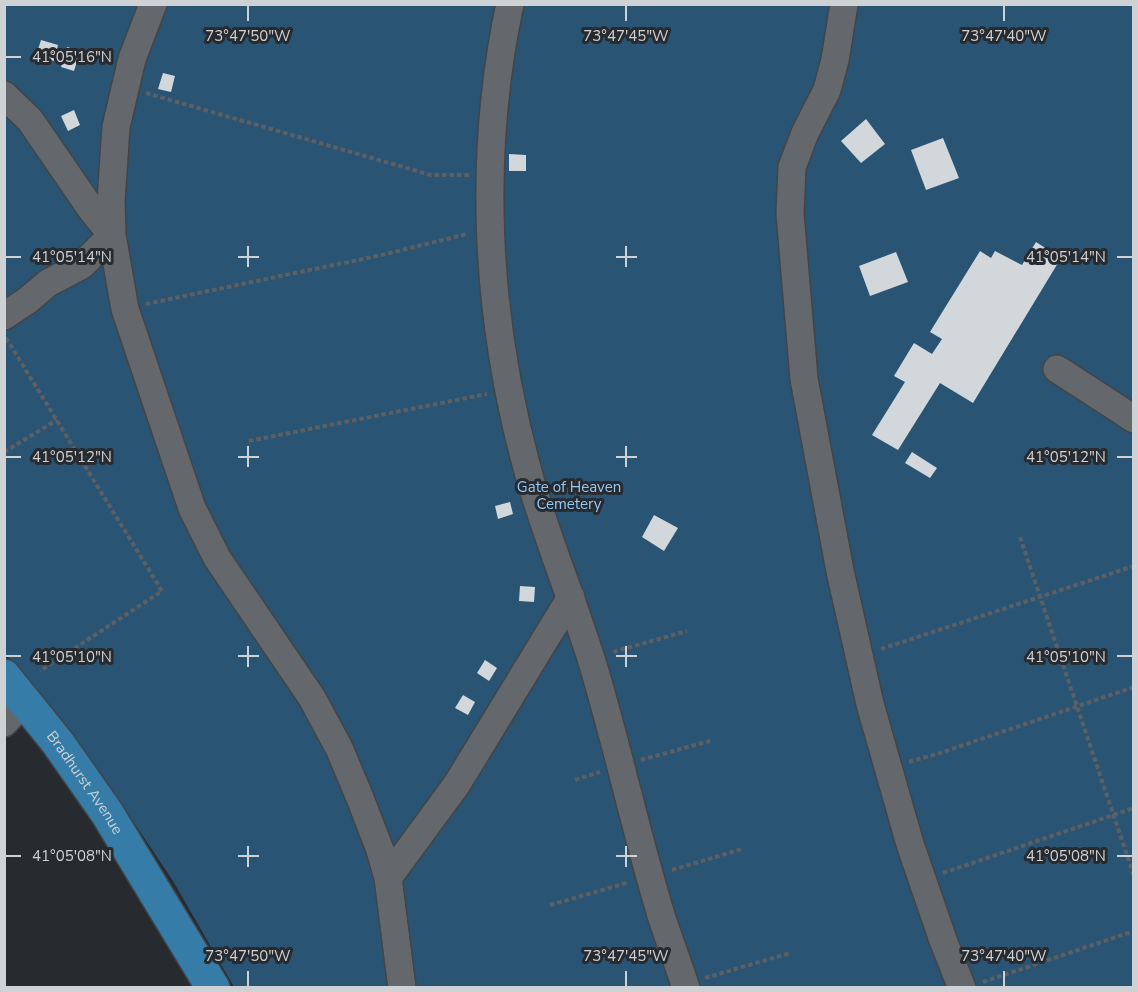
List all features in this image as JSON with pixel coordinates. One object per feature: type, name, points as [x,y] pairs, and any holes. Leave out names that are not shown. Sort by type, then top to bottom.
[{"type":"main road","name":"Bradhurst Avenue","points":[[4,676],[15,712],[58,743],[107,813],[213,987]]},
{"type":"lane","points":[[153,4],[132,59],[116,127],[111,201],[112,235],[125,309],[192,508],[217,558],[312,698],[339,748],[380,850],[388,878],[402,987]]},
{"type":"lane","points":[[510,4],[494,97],[491,175],[491,227],[500,340],[527,469],[598,683],[662,917],[686,986]]},
{"type":"lane","points":[[844,4],[835,60],[827,90],[792,166],[790,213],[804,380],[835,548],[870,704],[922,880],[970,986]]},
{"type":"lane","points":[[4,95],[30,120],[91,209],[112,235]]},
{"type":"lane","points":[[4,316],[48,284],[82,265],[112,235]]},
{"type":"lane","points":[[1058,369],[1134,419]]},
{"type":"lane","points":[[1091,389],[1134,393]]},
{"type":"lane","points":[[388,878],[457,784],[571,597]]},
{"type":"path","points":[[125,87],[431,175],[491,175]]},
{"type":"path","points":[[125,309],[382,255],[491,227]]},
{"type":"path","points":[[4,335],[162,591],[40,671]]},
{"type":"path","points":[[249,441],[509,390]]},
{"type":"path","points":[[4,452],[57,420]]},
{"type":"path","points":[[1020,537],[1134,876]]},
{"type":"path","points":[[860,655],[1134,566]]},
{"type":"path","points":[[598,683],[616,651],[687,631]]},
{"type":"path","points":[[888,768],[943,753],[1134,687]]},
{"type":"path","points":[[621,766],[713,740]]},
{"type":"path","points":[[922,880],[1134,808]]},
{"type":"path","points":[[970,986],[1134,931]]},
{"type":"path","points":[[686,986],[790,953]]},
{"type":"green space","name":"Gate of Heaven Cemetery","points":[[5,5],[1133,5],[1133,987],[234,987],[173,881],[102,775],[22,671],[5,654]]},
{"type":"building","points":[[41,40],[58,45],[54,61],[36,56]]},
{"type":"building","points":[[67,47],[80,51],[74,71],[61,67]]},
{"type":"building","points":[[163,73],[175,76],[171,92],[158,89]]},
{"type":"building","points":[[74,110],[80,125],[68,131],[61,116]]},
{"type":"building","points":[[866,119],[885,144],[861,163],[841,141]]},
{"type":"building","points":[[943,138],[959,178],[926,190],[911,150]]},
{"type":"building","points":[[509,154],[526,155],[526,171],[509,171]]},
{"type":"building","points":[[1036,242],[1061,258],[973,403],[940,383],[898,450],[872,435],[905,382],[894,376],[914,343],[932,354],[942,339],[930,332],[980,251],[991,258],[995,251],[1022,265]]},
{"type":"building","points":[[896,252],[908,282],[870,296],[859,266]]},
{"type":"building","points":[[912,452],[937,468],[930,478],[905,463]]},
{"type":"building","points":[[510,502],[513,514],[498,519],[495,506]]},
{"type":"building","points":[[654,515],[678,528],[664,551],[642,537]]},
{"type":"building","points":[[520,586],[535,587],[534,602],[519,601]]},
{"type":"building","points":[[485,660],[497,668],[489,681],[477,673]]},
{"type":"building","points":[[463,695],[475,702],[468,715],[455,708]]}]
